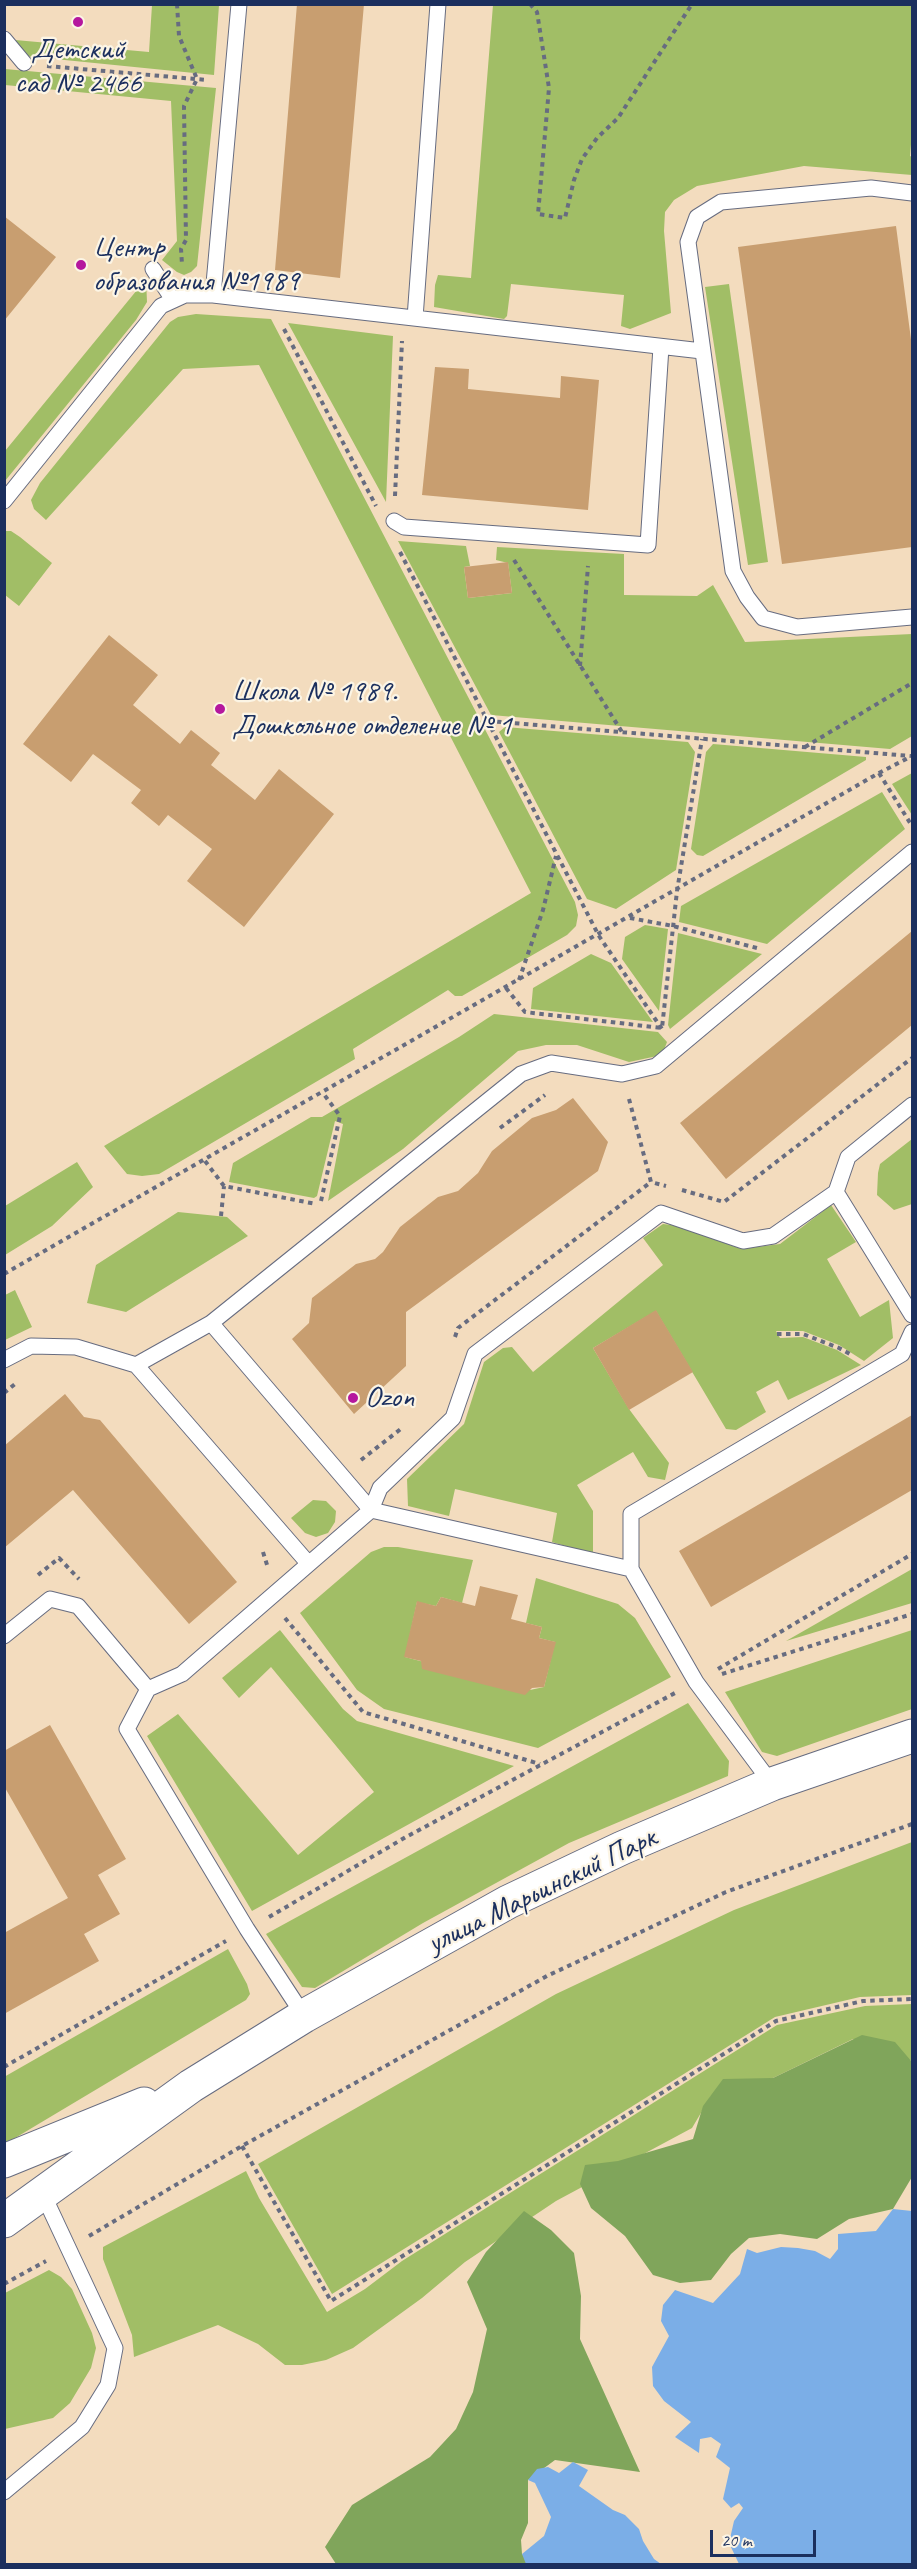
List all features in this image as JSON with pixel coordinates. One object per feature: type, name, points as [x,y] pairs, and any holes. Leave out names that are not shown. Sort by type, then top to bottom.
[{"type":"main road","name":"улица Марьинский Парк","points":[[4,2221],[190,2085],[304,2016],[508,1902],[622,1848],[772,1784],[912,1736]]},
{"type":"main road","name":"улица Марьинский Парк","points":[[4,2161],[190,2085]]},
{"type":"lane","points":[[213,295],[239,4]]},
{"type":"lane","points":[[409,318],[438,4]]},
{"type":"lane","points":[[4,39],[24,63]]},
{"type":"lane","points":[[912,193],[871,188],[721,202],[697,217],[688,242],[733,571],[752,604],[763,618],[797,627],[912,617]]},
{"type":"lane","points":[[153,269],[179,297]]},
{"type":"lane","points":[[4,501],[161,306],[179,297],[213,295],[702,351]]},
{"type":"lane","points":[[388,521],[404,527],[648,545],[661,347]]},
{"type":"lane","points":[[136,1365],[211,1323],[521,1074],[550,1062],[622,1074],[656,1066],[912,852]]},
{"type":"lane","points":[[304,2016],[247,1929],[127,1729],[147,1689],[182,1674],[371,1510],[380,1488],[453,1418],[475,1354],[661,1213],[743,1241],[773,1236],[836,1192],[848,1157],[912,1105]]},
{"type":"lane","points":[[836,1192],[912,1315]]},
{"type":"lane","points":[[211,1323],[371,1510],[631,1569]]},
{"type":"lane","points":[[772,1784],[696,1682],[631,1569],[631,1514],[902,1354],[912,1332]]},
{"type":"lane","points":[[4,1360],[31,1346],[76,1347],[136,1365],[308,1563]]},
{"type":"lane","points":[[4,1636],[50,1599],[78,1606],[147,1689]]},
{"type":"lane","points":[[4,2492],[81,2427],[108,2385],[115,2348],[43,2194]]},
{"type":"path","points":[[177,4],[178,36],[197,79],[184,106],[186,240],[181,249],[179,297]]},
{"type":"path","points":[[530,4],[537,12],[549,88],[538,214],[565,218],[574,180],[582,159],[597,138],[618,118],[692,4]]},
{"type":"path","points":[[24,63],[232,83]]},
{"type":"path","points":[[270,302],[388,521],[487,721],[598,936],[678,1048]]},
{"type":"path","points":[[388,521],[409,318]]},
{"type":"path","points":[[498,534],[622,732]]},
{"type":"path","points":[[580,667],[590,541]]},
{"type":"path","points":[[804,747],[912,683]]},
{"type":"path","points":[[487,721],[912,756]]},
{"type":"path","points":[[662,1028],[677,891],[702,739]]},
{"type":"path","points":[[4,1274],[912,756]]},
{"type":"path","points":[[879,773],[912,827]]},
{"type":"path","points":[[519,981],[543,910],[556,855]]},
{"type":"path","points":[[629,918],[673,926],[789,956]]},
{"type":"path","points":[[506,988],[525,1012],[662,1028]]},
{"type":"path","points":[[651,1182],[724,1202],[912,1058]]},
{"type":"path","points":[[627,1090],[651,1182]]},
{"type":"path","points":[[205,1161],[224,1186],[320,1205],[340,1116],[323,1093]]},
{"type":"path","points":[[496,1131],[547,1094]]},
{"type":"path","points":[[454,1339],[458,1328],[651,1182]]},
{"type":"path","points":[[221,1216],[224,1186]]},
{"type":"path","points":[[777,1334],[803,1334],[839,1348],[875,1370]]},
{"type":"path","points":[[4,1394],[20,1380]]},
{"type":"path","points":[[355,1460],[362,1460],[407,1423]]},
{"type":"path","points":[[261,1548],[269,1570],[255,1582],[363,1712],[541,1764]]},
{"type":"path","points":[[4,2067],[406,1837],[696,1682],[912,1554]]},
{"type":"path","points":[[32,1580],[59,1558],[82,1583]]},
{"type":"path","points":[[696,1682],[912,1614]]},
{"type":"path","points":[[712,1659],[721,1674]]},
{"type":"path","points":[[4,2284],[242,2146],[547,1976],[726,1892],[912,1824]]},
{"type":"path","points":[[242,2146],[331,2301],[776,2021],[863,2001],[912,1999]]},
{"type":"green space","points":[[152,5],[219,5],[214,75],[5,54],[4,39],[149,52]]},
{"type":"green space","points":[[493,5],[912,5],[910,156],[912,157],[912,175],[804,166],[697,186],[674,200],[665,212],[664,231],[671,313],[630,329],[621,326],[624,295],[511,284],[507,316],[504,319],[434,307],[438,275],[471,278]]},
{"type":"green space","points":[[5,69],[216,88],[197,266],[191,272],[184,275],[162,260],[177,241],[171,101],[5,85]]},
{"type":"green space","points":[[146,279],[147,302],[136,320],[5,481],[5,451]]},
{"type":"green space","points":[[729,284],[768,562],[748,565],[705,287]]},
{"type":"green space","points":[[196,314],[271,319],[575,902],[578,915],[576,926],[567,935],[462,996],[455,996],[448,990],[353,1049],[355,1059],[159,1174],[142,1176],[127,1174],[104,1146],[531,893],[259,365],[183,369],[46,520],[34,509],[31,500],[40,483],[170,322],[178,317]]},
{"type":"green space","points":[[288,323],[393,336],[386,502]]},
{"type":"green space","points":[[5,531],[11,531],[20,537],[52,563],[19,606],[5,595]]},
{"type":"green space","points":[[398,541],[466,546],[470,566],[464,567],[468,598],[512,593],[508,563],[496,560],[497,547],[624,554],[624,595],[697,596],[713,585],[745,642],[912,634],[912,736],[890,749],[491,715]]},
{"type":"green space","points":[[505,727],[688,742],[695,752],[676,870],[616,909],[587,899],[499,732]]},
{"type":"green space","points":[[713,744],[866,757],[866,760],[703,856],[697,855],[691,849],[706,752]]},
{"type":"green space","points":[[912,773],[912,815],[892,784]]},
{"type":"green space","points":[[882,792],[905,829],[767,944],[679,922],[681,906]]},
{"type":"green space","points":[[645,925],[668,929],[659,1011],[622,959],[625,937]]},
{"type":"green space","points":[[678,933],[762,954],[670,1029],[668,1025]]},
{"type":"green space","points":[[591,954],[611,963],[653,1022],[531,1009],[533,988]]},
{"type":"green space","points":[[494,1014],[658,1032],[667,1042],[662,1055],[629,1062],[577,1045],[546,1045],[518,1051],[403,1149],[328,1201],[343,1124],[335,1121],[317,1196],[314,1198],[229,1182],[233,1163],[311,1117],[322,1117]]},
{"type":"green space","points":[[912,1139],[912,1204],[894,1210],[877,1195],[880,1164]]},
{"type":"green space","points":[[77,1162],[93,1187],[52,1226],[5,1255],[5,1206]]},
{"type":"green space","points":[[831,1205],[856,1242],[827,1259],[860,1317],[889,1300],[893,1338],[864,1361],[839,1345],[803,1331],[776,1331],[780,1338],[803,1337],[837,1350],[861,1365],[788,1400],[778,1380],[756,1392],[766,1412],[736,1430],[726,1429],[656,1311],[593,1348],[629,1409],[669,1463],[665,1480],[648,1477],[633,1452],[577,1485],[593,1511],[593,1554],[552,1542],[557,1513],[455,1489],[449,1516],[408,1506],[407,1479],[464,1424],[484,1362],[503,1348],[512,1347],[533,1372],[663,1265],[643,1238],[663,1224],[679,1226],[741,1249],[780,1244]]},
{"type":"green space","points":[[178,1212],[227,1217],[248,1236],[126,1312],[87,1303],[96,1265]]},
{"type":"green space","points":[[15,1290],[32,1327],[5,1340],[5,1295]]},
{"type":"green space","points":[[313,1500],[326,1501],[336,1511],[335,1522],[328,1533],[316,1537],[305,1533],[291,1518]]},
{"type":"green space","points":[[384,1547],[398,1547],[473,1560],[462,1603],[441,1597],[436,1606],[417,1602],[405,1657],[530,1690],[544,1687],[555,1642],[539,1638],[542,1627],[526,1623],[536,1578],[618,1604],[635,1618],[671,1677],[538,1748],[384,1709],[357,1690],[300,1613],[371,1552]]},
{"type":"green space","points":[[912,1569],[912,1603],[786,1641]]},
{"type":"green space","points":[[280,1630],[343,1709],[357,1721],[514,1766],[252,1911],[147,1736],[178,1714],[298,1855],[374,1792],[271,1667],[239,1698],[222,1678]]},
{"type":"green space","points":[[912,1630],[912,1709],[777,1756],[762,1752],[725,1692]]},
{"type":"green space","points":[[688,1703],[729,1761],[728,1776],[569,1843],[423,1923],[315,1988],[302,1987],[266,1934]]},
{"type":"green space","points":[[912,1842],[912,1995],[860,1997],[775,2017],[332,2294],[258,2164],[556,1994],[734,1910]]},
{"type":"green space","points":[[228,1949],[247,1984],[250,1994],[246,2000],[5,2144],[4,2077]]},
{"type":"green space","points":[[912,2004],[912,2061],[853,2039],[773,2078],[711,2096],[692,2128],[556,2201],[465,2262],[422,2298],[353,2348],[326,2360],[302,2365],[285,2365],[258,2344],[218,2325],[134,2357],[132,2335],[103,2259],[103,2247],[246,2171],[259,2198],[327,2312],[365,2289],[402,2261],[777,2025],[865,2006]]},
{"type":"green space","points":[[862,2035],[895,2042],[912,2062],[912,2177],[893,2209],[849,2219],[817,2239],[780,2234],[749,2238],[731,2254],[711,2280],[680,2283],[653,2275],[625,2236],[591,2208],[580,2184],[585,2165],[618,2161],[693,2139],[703,2106],[723,2079],[773,2078]]},
{"type":"green space","points":[[524,2211],[551,2230],[574,2253],[581,2296],[580,2339],[640,2472],[555,2460],[528,2480],[528,2523],[521,2540],[522,2554],[533,2564],[336,2564],[325,2547],[352,2505],[430,2457],[456,2429],[473,2392],[487,2329],[467,2282],[486,2252]]},
{"type":"green space","points":[[49,2270],[61,2277],[72,2289],[92,2333],[96,2348],[91,2368],[70,2403],[53,2418],[5,2429],[5,2293]]},
{"type":"water","points":[[893,2209],[912,2211],[912,2564],[739,2564],[729,2543],[734,2521],[743,2508],[739,2503],[731,2508],[723,2499],[730,2468],[716,2457],[721,2444],[711,2437],[700,2439],[699,2453],[675,2437],[691,2422],[664,2401],[653,2386],[652,2367],[669,2336],[661,2321],[663,2305],[675,2290],[713,2303],[740,2274],[747,2249],[757,2253],[781,2247],[798,2248],[815,2251],[830,2259],[838,2249],[838,2234],[876,2231]]},
{"type":"water","points":[[573,2462],[588,2470],[579,2486],[613,2510],[625,2515],[639,2529],[654,2559],[661,2564],[526,2564],[522,2554],[544,2536],[551,2517],[535,2483],[528,2480],[537,2469],[548,2467],[559,2473]]},
{"type":"building","points":[[297,4],[364,4],[340,278],[275,270]]},
{"type":"building","points":[[4,216],[56,257],[4,321]]},
{"type":"building","points":[[896,226],[912,347],[912,547],[782,564],[738,247]]},
{"type":"building","points":[[435,367],[469,369],[468,389],[560,398],[561,376],[599,380],[588,510],[422,495]]},
{"type":"building","points":[[508,562],[512,593],[468,598],[464,567]]},
{"type":"building","points":[[109,635],[158,675],[133,705],[180,744],[191,730],[220,753],[211,765],[255,800],[279,769],[334,814],[244,927],[187,881],[212,849],[168,815],[159,826],[131,803],[141,790],[93,754],[71,782],[23,744]]},
{"type":"building","points":[[912,931],[912,1025],[726,1179],[680,1123]]},
{"type":"building","points":[[573,1098],[608,1142],[598,1171],[406,1312],[406,1366],[354,1414],[292,1339],[309,1323],[312,1298],[356,1264],[375,1259],[383,1252],[400,1227],[438,1197],[458,1191],[478,1173],[492,1151],[532,1118],[556,1110]]},
{"type":"building","points":[[656,1310],[693,1372],[629,1410],[593,1348]]},
{"type":"building","points":[[65,1394],[84,1417],[100,1420],[237,1582],[189,1624],[73,1490],[4,1548],[4,1446]]},
{"type":"building","points":[[912,1415],[912,1490],[711,1607],[679,1551]]},
{"type":"building","points":[[480,1586],[518,1595],[511,1619],[542,1627],[539,1638],[556,1642],[544,1687],[532,1688],[525,1695],[422,1669],[421,1661],[404,1657],[417,1601],[436,1606],[441,1597],[475,1606]]},
{"type":"building","points":[[50,1725],[126,1859],[98,1875],[120,1914],[84,1934],[99,1961],[4,2014],[4,1933],[68,1898],[4,1786],[4,1751]]},
{"type":"place","name":"Детский сад № 2466","points":[[78,22]]},
{"type":"place","name":"Центр образования №1989","points":[[81,265]]},
{"type":"place","name":"Школа № 1989. Дошкольное отделение № 1","points":[[220,709]]},
{"type":"place","name":"Ozon","points":[[353,1398]]}]
